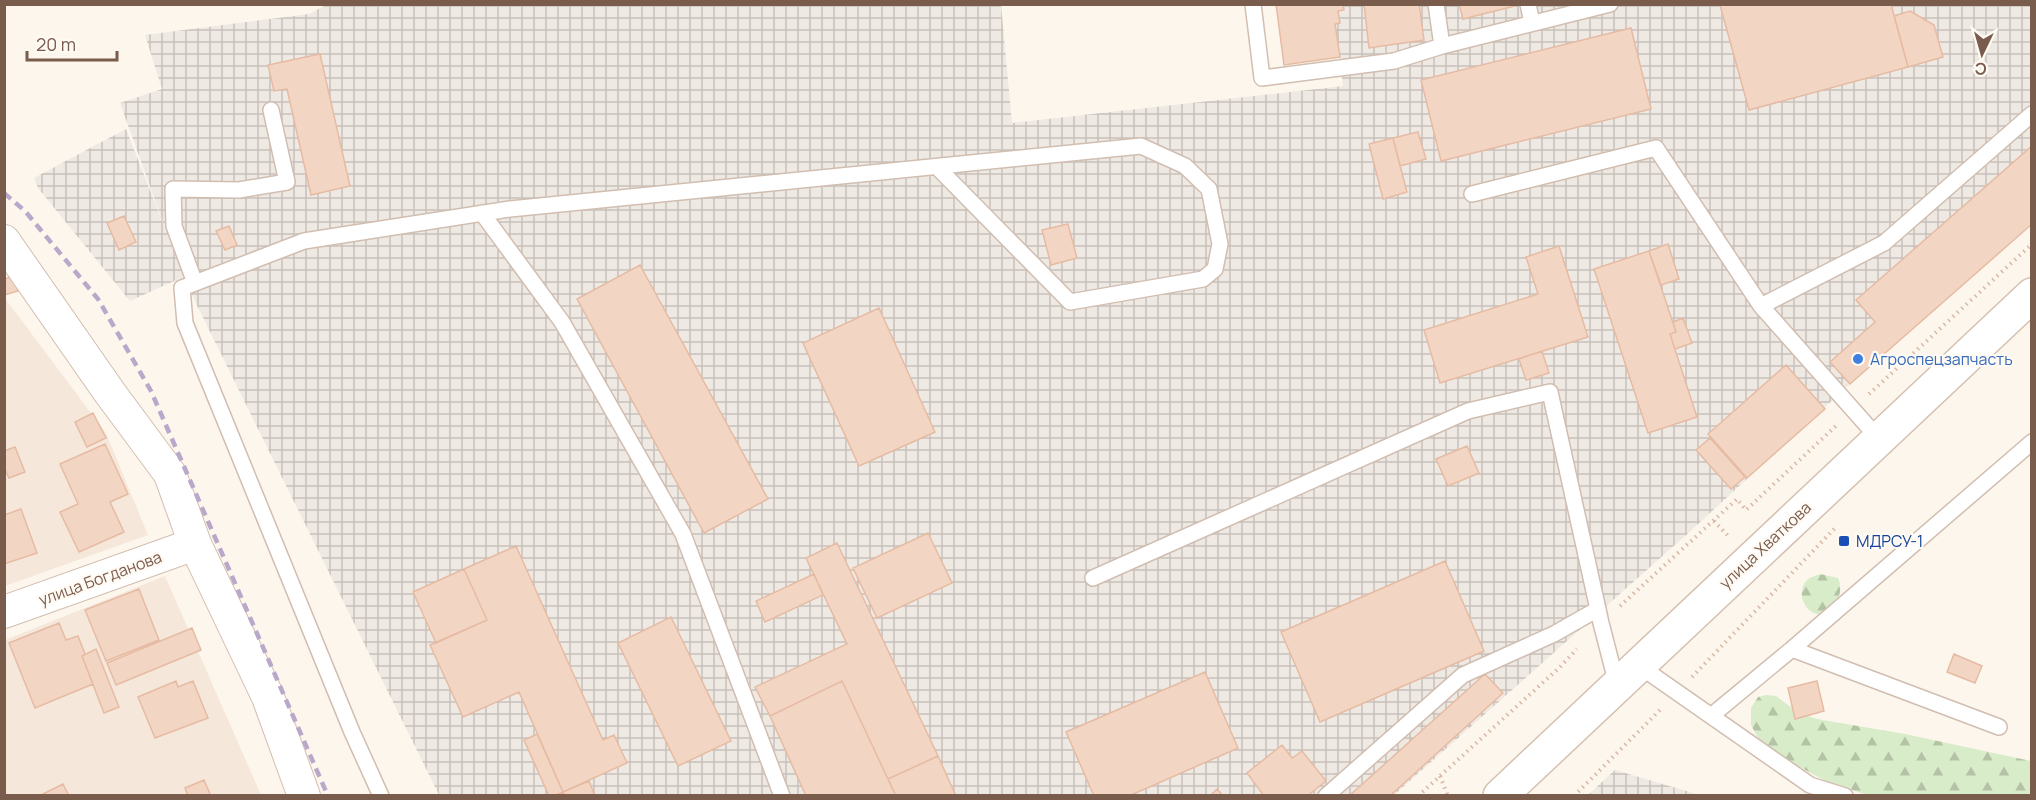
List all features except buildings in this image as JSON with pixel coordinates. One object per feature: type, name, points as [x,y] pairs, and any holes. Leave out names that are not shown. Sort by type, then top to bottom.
[{"type":"main road","name":"улица Хваткова","points":[[1500,795],[2031,295]]},
{"type":"street","points":[[4,241],[110,393],[170,474],[195,544],[268,698],[304,795]]},
{"type":"street","name":"улица Богданова","points":[[4,612],[195,544]]},
{"type":"lane","points":[[1252,4],[1262,78],[1394,61],[1442,46],[1610,4]]},
{"type":"lane","points":[[1436,4],[1442,46]]},
{"type":"lane","points":[[1528,4],[1532,23]]},
{"type":"lane","points":[[195,283],[174,226],[173,189],[239,190],[287,182],[271,110]]},
{"type":"lane","points":[[1761,306],[1884,243],[2031,114]]},
{"type":"lane","points":[[381,795],[352,732],[185,323],[182,288],[304,241],[482,213],[1141,146],[1185,166],[1209,189],[1220,244],[1215,269],[1203,279],[1070,302],[937,167]]},
{"type":"lane","points":[[1472,194],[1656,148],[1761,306],[1879,439]]},
{"type":"lane","points":[[482,213],[562,322],[682,534],[782,795]]},
{"type":"lane","points":[[1093,578],[1468,411],[1550,392],[1600,616],[1628,675],[1677,693],[1810,785],[1845,795]]},
{"type":"lane","points":[[1711,716],[2031,442]]},
{"type":"lane","points":[[1326,795],[1463,675],[1600,616]]},
{"type":"lane","points":[[1792,649],[1999,727]]},
{"type":"path","points":[[1418,795],[1559,668],[1600,616],[1737,499],[1746,510],[2031,244]]},
{"type":"path","points":[[1575,795],[1677,693],[1837,526]]},
{"type":"path","points":[[1440,776],[1448,795]]},
{"type":"shaded area","points":[[326,5],[1001,5],[1012,123],[1343,86],[1332,5],[2031,5],[2031,224],[1394,795],[439,795],[183,277],[130,301],[38,188],[34,178],[126,129],[166,231],[120,103],[162,89],[145,35],[309,14]]},
{"type":"shaded area","points":[[4,297],[106,433],[148,535],[5,586]]},
{"type":"shaded area","points":[[165,576],[261,795],[5,796],[5,640]]},
{"type":"shaded area","points":[[1615,770],[1700,795],[1588,795]]},
{"type":"green space","points":[[1820,574],[1838,578],[1840,591],[1831,610],[1820,614],[1806,607],[1802,598],[1802,589],[1807,580]]},
{"type":"green space","points":[[1776,696],[1799,713],[1817,719],[1905,734],[2031,761],[2031,795],[1870,796],[1826,781],[1792,763],[1758,738],[1751,725],[1751,708],[1758,697]]},
{"type":"railway","points":[[4,193],[25,211],[98,299],[151,391],[328,796]]},
{"type":"place","name":"Агроспецзапчасть","points":[[1858,359]]},
{"type":"place","name":"МДРСУ-1","points":[[1844,541]]}]
